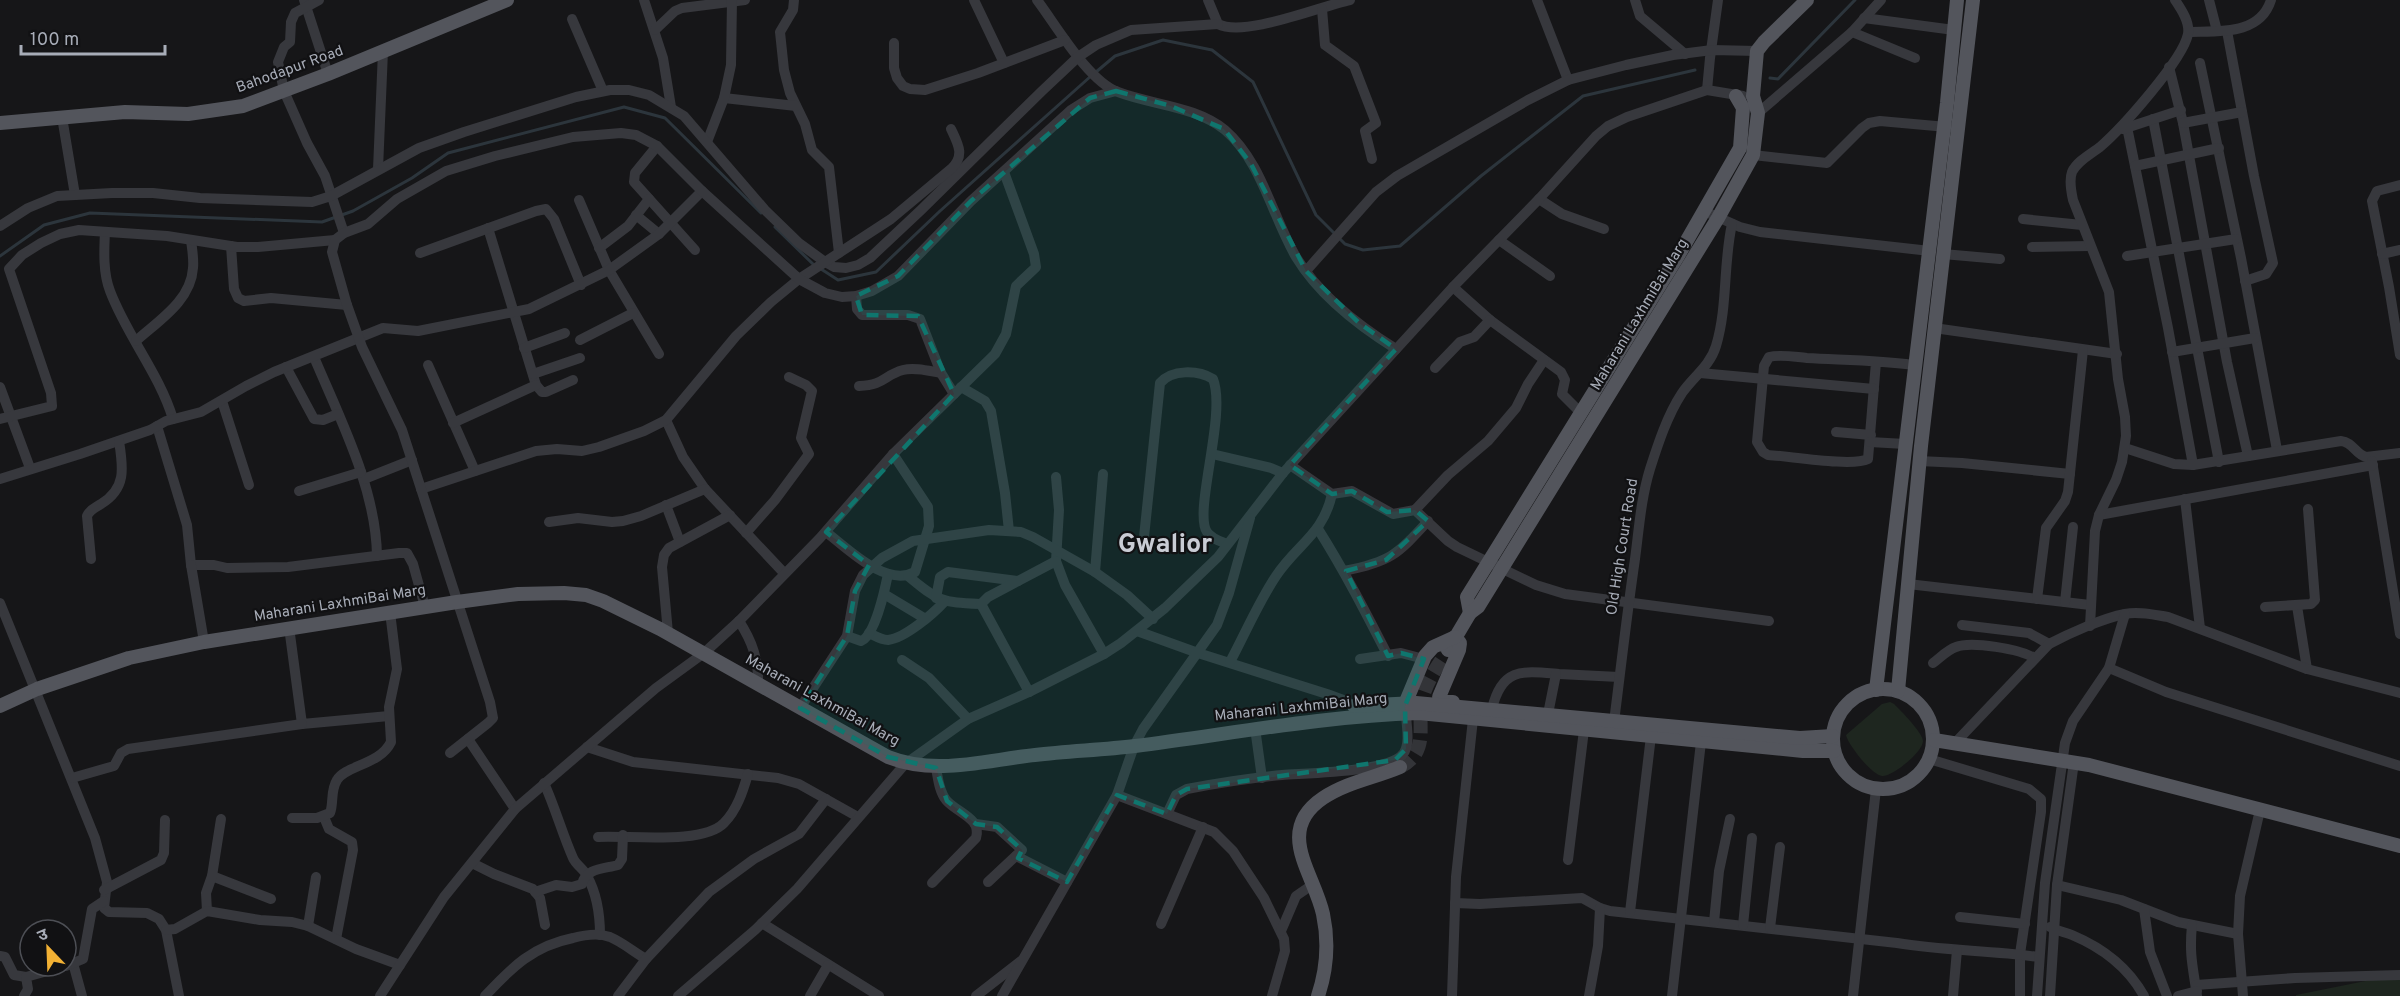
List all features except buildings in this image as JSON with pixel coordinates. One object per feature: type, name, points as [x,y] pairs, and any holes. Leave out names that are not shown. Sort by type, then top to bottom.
[{"type":"main road","name":"Bahodapur Road","points":[[0,123],[125,112],[188,114],[243,106],[328,74],[507,0]]},
{"type":"main road","points":[[1758,51],[1764,42],[1807,0]]},
{"type":"main road","points":[[1951,127],[1957,0]]},
{"type":"main road","points":[[1876,690],[1915,365],[1936,252],[1951,127],[1973,0]]},
{"type":"main road","name":"Maharani LaxhmiBai Marg","points":[[1448,650],[1470,614],[1478,607],[1502,570],[1718,218],[1753,155],[1758,113],[1753,96],[1758,51]]},
{"type":"main road","points":[[1470,614],[1467,597],[1704,211],[1740,148],[1743,108],[1736,96]]},
{"type":"main road","points":[[1898,691],[1919,461],[1934,328],[1936,252]]},
{"type":"main road","name":"Maharani LaxhmiBai Marg","points":[[0,705],[129,658],[289,627],[518,594],[586,595],[603,601],[668,633],[888,757],[905,764],[936,768],[1015,756],[1134,746],[1359,710],[1481,712]]},
{"type":"main road","points":[[1406,709],[1424,659],[1433,647],[1455,637],[1460,643],[1459,650],[1440,699],[1442,702],[1472,704],[1481,712],[1584,730],[1803,752],[1834,751]]},
{"type":"main road","points":[[1876,690],[1898,691],[1913,699],[1925,711],[1932,727],[1934,740],[1929,759],[1921,773],[1908,783],[1893,789],[1876,789],[1862,785],[1849,777],[1834,751],[1833,736],[1842,711],[1851,700],[1863,693],[1876,690]]},
{"type":"main road","points":[[1481,712],[1548,714],[1800,738],[1833,736]]},
{"type":"main road","points":[[1934,740],[2068,761],[2400,846]]},
{"type":"main road","points":[[1318,996],[1324,979],[1326,934],[1318,896],[1301,859],[1300,825],[1306,814],[1324,798],[1339,789],[1400,767]]},
{"type":"street","points":[[319,0],[305,4],[295,12],[291,22],[290,42],[284,47],[278,62],[284,91],[307,143],[325,176],[343,229]]},
{"type":"street","points":[[644,0],[663,58],[671,107]]},
{"type":"street","points":[[655,30],[675,11],[682,8],[745,0]]},
{"type":"street","points":[[794,0],[793,10],[780,32],[784,70],[796,106],[805,124],[812,150],[829,167],[839,253]]},
{"type":"street","points":[[974,0],[1004,63]]},
{"type":"street","points":[[1037,0],[1081,59],[1116,91],[1172,106],[1224,129],[1241,147],[1251,164],[1289,244],[1306,271],[1359,323],[1396,349]]},
{"type":"street","points":[[1208,0],[1218,24]]},
{"type":"street","points":[[0,226],[28,208],[57,196],[153,193],[200,198],[279,201],[333,200],[378,169],[419,148],[576,97],[603,91],[629,90],[649,95],[684,116],[765,210],[799,243],[824,263],[846,268],[858,265],[870,258],[1081,59],[1111,37],[1131,30],[1218,24],[1236,28],[1282,20],[1345,0]]},
{"type":"street","points":[[1537,0],[1568,80]]},
{"type":"street","points":[[1635,0],[1640,16],[1684,54]]},
{"type":"street","points":[[1707,90],[1718,0]]},
{"type":"street","points":[[1758,113],[1852,32],[1881,0]]},
{"type":"street","points":[[2090,627],[2095,531],[2099,515],[2116,480],[2125,448],[2126,417],[2118,379],[2109,292],[2070,188],[2072,172],[2078,164],[2122,129],[2183,48],[2189,32],[2187,20],[2175,0]]},
{"type":"street","points":[[2209,0],[2222,31],[2242,112],[2273,263],[2266,273],[2245,281]]},
{"type":"street","points":[[2189,32],[2222,31],[2258,21],[2268,11],[2271,0]]},
{"type":"street","points":[[707,142],[724,98],[730,65],[733,1]]},
{"type":"street","points":[[305,4],[328,74]]},
{"type":"street","points":[[1322,9],[1325,45],[1354,66],[1376,123],[1365,131],[1372,159]]},
{"type":"street","points":[[1864,18],[1954,30]]},
{"type":"street","points":[[572,19],[603,91]]},
{"type":"street","points":[[1852,32],[1915,58]]},
{"type":"street","points":[[894,43],[894,68],[897,78],[903,86],[910,89],[925,90],[1065,40]]},
{"type":"street","points":[[1306,271],[1376,192],[1397,176],[1528,100],[1568,80],[1626,65],[1684,54],[1712,50],[1758,51]]},
{"type":"street","points":[[378,169],[383,51]]},
{"type":"street","points":[[2200,63],[2219,148],[2277,450]]},
{"type":"street","points":[[2169,67],[2181,111],[2223,344],[2248,456]]},
{"type":"street","points":[[678,996],[762,923],[796,890],[905,764],[968,719],[1029,692],[1104,654],[1153,619],[1218,557],[1287,469],[1453,287],[1539,199],[1596,136],[1608,126],[1627,117],[1707,90],[1736,96],[1753,96]]},
{"type":"street","points":[[450,753],[488,723],[492,717],[492,711],[396,413],[358,337],[347,305],[332,252],[335,240],[343,229],[368,224],[397,199],[446,171],[468,163],[573,137],[602,134],[636,135],[657,146],[702,191],[801,278],[825,293],[843,297],[856,296],[872,291],[898,276],[971,201],[1080,103],[1116,91]]},
{"type":"street","points":[[724,98],[796,106]]},
{"type":"street","points":[[2122,129],[2181,111]]},
{"type":"street","points":[[2183,123],[2242,112]]},
{"type":"street","points":[[62,117],[75,195]]},
{"type":"street","points":[[2153,119],[2219,462]]},
{"type":"street","points":[[1753,155],[1827,163],[1869,123],[1880,121],[1951,127]]},
{"type":"street","points":[[421,489],[536,451],[557,449],[582,451],[599,447],[645,431],[666,420],[735,336],[801,278],[891,219],[958,162],[959,147],[951,129]]},
{"type":"street","points":[[2122,129],[2135,166],[2193,465]]},
{"type":"street","points":[[657,146],[633,178],[695,250]]},
{"type":"street","points":[[2135,166],[2219,148]]},
{"type":"street","points":[[380,996],[444,897],[515,809],[656,688],[704,654],[739,621],[826,531],[893,454],[1001,346],[1006,334],[1016,286],[1036,267],[1034,254],[1004,172]]},
{"type":"street","points":[[2400,185],[2377,191],[2372,201],[2397,317],[2400,355]]},
{"type":"street","points":[[0,479],[119,441],[173,419],[201,412],[246,386],[286,367],[383,328],[418,331],[529,309],[609,270],[658,234],[702,191]]},
{"type":"street","points":[[599,248],[628,226],[649,199]]},
{"type":"street","points":[[1539,199],[1562,214],[1604,229]]},
{"type":"street","points":[[579,200],[609,270],[659,354]]},
{"type":"street","points":[[420,253],[546,209],[554,219],[581,285]]},
{"type":"street","points":[[1704,211],[1732,224],[1760,232],[2000,259]]},
{"type":"street","points":[[636,216],[658,234]]},
{"type":"street","points":[[2024,219],[2082,225]]},
{"type":"street","name":"Old High Court Road","points":[[1614,722],[1640,516],[1650,469],[1671,413],[1683,392],[1711,360],[1716,346],[1725,294],[1726,253],[1732,224]]},
{"type":"street","points":[[488,228],[512,314],[539,390],[546,392],[573,380]]},
{"type":"street","points":[[6,417],[52,406],[9,269],[22,255],[41,243],[60,234],[79,230],[167,236],[231,246],[258,247],[335,240]]},
{"type":"street","points":[[105,232],[103,255],[109,290],[167,399],[173,419]]},
{"type":"street","points":[[2127,256],[2236,238]]},
{"type":"street","points":[[136,341],[172,310],[184,296],[193,270],[191,240]]},
{"type":"street","points":[[1499,240],[1550,276]]},
{"type":"street","points":[[231,246],[234,290],[238,298],[244,301],[272,298],[347,305]]},
{"type":"street","points":[[2032,247],[2090,246]]},
{"type":"street","points":[[2382,254],[2400,250]]},
{"type":"street","points":[[1453,287],[1490,320],[1564,376],[1562,394],[1580,412]]},
{"type":"street","points":[[856,296],[857,309],[862,315],[908,315],[920,319],[941,373],[957,390],[985,401],[991,411],[1009,531]]},
{"type":"street","points":[[580,340],[633,313]]},
{"type":"street","points":[[1435,368],[1460,342],[1474,337],[1490,320]]},
{"type":"street","points":[[1934,328],[2117,354]]},
{"type":"street","points":[[524,348],[565,333]]},
{"type":"street","points":[[2172,352],[2255,338]]},
{"type":"street","points":[[2037,599],[2046,528],[2065,501],[2070,474],[2083,350]]},
{"type":"street","points":[[1876,362],[1868,459],[1863,462],[1845,462],[1763,452],[1757,442],[1766,360],[1774,356],[1876,362],[1915,365]]},
{"type":"street","points":[[314,357],[362,476],[376,533],[376,556]]},
{"type":"street","points":[[453,423],[580,358]]},
{"type":"street","points":[[1212,454],[1287,469],[1332,494],[1352,491],[1393,514],[1415,510],[1448,475],[1488,441],[1516,408],[1544,360]]},
{"type":"street","points":[[428,365],[475,471]]},
{"type":"street","points":[[286,367],[314,419],[323,420],[338,414]]},
{"type":"street","points":[[859,386],[879,384],[903,370],[926,370],[941,373]]},
{"type":"street","points":[[1144,537],[1158,390],[1165,377],[1175,372],[1205,374],[1213,379],[1217,397],[1203,520],[1206,531],[1212,538],[1227,544]]},
{"type":"street","points":[[1700,373],[1874,389]]},
{"type":"street","points":[[746,533],[809,454],[801,438],[812,391],[806,385],[789,377]]},
{"type":"street","points":[[0,387],[6,417],[30,468]]},
{"type":"street","points":[[222,401],[249,485]]},
{"type":"street","points":[[666,420],[686,462],[705,489],[784,573]]},
{"type":"street","points":[[157,426],[187,525],[204,642]]},
{"type":"street","points":[[1836,432],[1905,444]]},
{"type":"street","points":[[91,559],[87,516],[118,489],[124,468],[119,441]]},
{"type":"street","points":[[2125,448],[2174,464],[2193,465],[2341,441],[2352,445],[2361,456],[2372,461]]},
{"type":"street","points":[[2099,515],[2372,461],[2400,453]]},
{"type":"street","points":[[893,454],[928,507],[929,526],[918,566],[915,572],[908,576]]},
{"type":"street","points":[[299,491],[362,476],[412,460]]},
{"type":"street","points":[[1919,461],[2070,474]]},
{"type":"street","points":[[2372,461],[2400,634]]},
{"type":"street","points":[[1095,572],[1103,474]]},
{"type":"street","points":[[1056,477],[1059,510],[1056,561],[1065,585],[1104,654]]},
{"type":"street","points":[[549,522],[578,518],[624,521],[705,489]]},
{"type":"street","points":[[1230,662],[1275,577],[1291,556],[1318,529],[1329,507],[1332,494]]},
{"type":"street","points":[[2185,499],[2200,628]]},
{"type":"street","points":[[666,506],[680,542]]},
{"type":"street","points":[[2265,607],[2311,604],[2316,594],[2308,509]]},
{"type":"street","points":[[1415,510],[1448,541],[1536,585],[1565,594],[1769,621]]},
{"type":"street","points":[[1002,996],[1117,795],[1134,746],[1152,715],[1198,653],[1224,610],[1251,513]]},
{"type":"street","points":[[668,633],[662,563],[664,555],[669,548],[730,515]]},
{"type":"street","points":[[1344,571],[1386,560],[1398,552],[1428,521]]},
{"type":"street","points":[[2065,602],[2073,527]]},
{"type":"street","points":[[1318,529],[1344,571],[1388,656]]},
{"type":"street","points":[[800,708],[847,636],[855,591],[863,575],[898,548],[912,541],[989,530],[1009,531],[1033,537],[1095,572],[1127,595],[1153,619]]},
{"type":"street","points":[[826,531],[871,567],[888,574],[908,576],[940,600],[981,604]]},
{"type":"street","points":[[191,565],[227,568],[288,567],[407,553],[413,564],[425,607]]},
{"type":"street","points":[[981,604],[988,597],[1056,561]]},
{"type":"street","points":[[869,633],[887,640],[915,627],[940,600],[941,575],[948,572],[1019,581]]},
{"type":"street","points":[[847,636],[861,641],[865,640],[884,594],[888,574]]},
{"type":"street","points":[[1908,584],[2090,605]]},
{"type":"street","points":[[884,594],[924,618]]},
{"type":"street","points":[[0,603],[95,838],[106,875],[104,908],[109,912],[153,915],[166,930],[179,996]]},
{"type":"street","points":[[981,604],[1029,692]]},
{"type":"street","points":[[2297,606],[2307,669]]},
{"type":"street","points":[[292,818],[324,816],[332,810],[332,791],[337,780],[367,764],[391,742],[389,716],[397,669],[390,612]]},
{"type":"street","points":[[2050,996],[2068,761],[2065,743],[2073,721],[2109,668],[2125,614]]},
{"type":"street","points":[[1955,743],[2049,644],[2063,636],[2125,614],[2168,617],[2307,669],[2400,693]]},
{"type":"street","points":[[739,621],[752,644],[757,662],[758,685]]},
{"type":"street","points":[[1962,624],[2029,633],[2049,644]]},
{"type":"street","points":[[289,627],[302,724]]},
{"type":"street","points":[[1137,631],[1327,694],[1359,710]]},
{"type":"street","points":[[0,635],[12,632]]},
{"type":"street","points":[[1933,663],[1952,649],[1962,645],[2022,652],[2034,658]]},
{"type":"street","points":[[1360,659],[1401,653],[1424,659]]},
{"type":"street","points":[[902,660],[930,678],[968,719]]},
{"type":"street","points":[[2109,668],[2166,692],[2400,766]]},
{"type":"street","points":[[1452,996],[1455,903],[1481,712],[1499,687],[1513,675],[1531,671],[1619,677]]},
{"type":"street","points":[[1548,714],[1556,674]]},
{"type":"street","points":[[1167,814],[1176,795],[1187,789],[1262,778],[1361,769],[1395,760],[1403,755],[1406,749],[1406,709]]},
{"type":"street","points":[[72,778],[114,766],[121,753],[128,749],[302,724],[389,716]]},
{"type":"street","points":[[1255,728],[1262,778]]},
{"type":"street","points":[[1568,860],[1584,730]]},
{"type":"street","points":[[1630,912],[1651,736]]},
{"type":"street","points":[[468,739],[515,809]]},
{"type":"street","points":[[1672,996],[1696,802],[1701,742]]},
{"type":"street","points":[[587,747],[633,762],[748,774],[799,783],[858,817]]},
{"type":"street","points":[[1929,759],[2030,789],[2041,799],[2020,954],[2020,996]]},
{"type":"street","points":[[2037,996],[2045,883],[2068,761]]},
{"type":"street","points":[[936,768],[940,786],[947,801],[976,824],[998,827],[1022,850],[988,882]]},
{"type":"street","points":[[598,837],[622,835],[683,837],[710,832],[723,825],[732,813],[744,791],[748,774]]},
{"type":"street","points":[[544,783],[558,813],[574,860],[587,875],[600,914],[600,935]]},
{"type":"street","points":[[1853,996],[1876,789]]},
{"type":"street","points":[[1117,795],[1220,836],[1233,851],[1250,874],[1281,931],[1285,951],[1272,996]]},
{"type":"street","points":[[618,996],[646,959],[709,892],[754,859],[799,834],[826,799]]},
{"type":"street","points":[[2243,996],[2238,934],[2242,881],[2260,810]]},
{"type":"street","points":[[324,816],[329,829],[352,842],[353,850],[336,939]]},
{"type":"street","points":[[207,911],[206,893],[212,876],[221,819]]},
{"type":"street","points":[[1714,922],[1719,872],[1730,819]]},
{"type":"street","points":[[78,961],[83,959],[92,909],[104,896],[161,860],[164,853],[165,820]]},
{"type":"street","points":[[932,883],[976,838],[978,831],[976,824]]},
{"type":"street","points":[[1161,924],[1203,828]]},
{"type":"street","points":[[535,892],[562,885],[578,886],[587,875],[621,863],[622,835]]},
{"type":"street","points":[[1743,925],[1752,838]]},
{"type":"street","points":[[1770,928],[1780,847]]},
{"type":"street","points":[[1016,856],[1067,882]]},
{"type":"street","points":[[472,863],[535,892],[542,903],[545,925]]},
{"type":"street","points":[[212,876],[271,899]]},
{"type":"street","points":[[308,926],[316,877]]},
{"type":"street","points":[[1281,931],[1296,896],[1312,885]]},
{"type":"street","points":[[2057,885],[2121,900],[2192,925],[2238,934]]},
{"type":"street","points":[[1455,903],[1480,904],[1582,898],[1600,908],[1630,912],[1957,950],[1980,950],[2038,957]]},
{"type":"street","points":[[1589,996],[1600,928],[1600,908]]},
{"type":"street","points":[[2144,909],[2150,952],[2167,996]]},
{"type":"street","points":[[166,930],[175,929],[207,911],[308,926],[356,949],[400,965]]},
{"type":"street","points":[[1960,917],[2025,924]]},
{"type":"street","points":[[2042,922],[2054,929],[2071,934],[2110,955],[2134,979],[2144,996]]},
{"type":"street","points":[[762,923],[879,996]]},
{"type":"street","points":[[2192,925],[2191,970],[2197,991]]},
{"type":"street","points":[[485,996],[511,969],[540,948],[565,939],[600,935],[610,937],[646,959]]},
{"type":"street","points":[[1953,996],[1957,950]]},
{"type":"street","points":[[0,956],[5,957],[14,975],[18,976]]},
{"type":"street","points":[[976,996],[1023,960]]},
{"type":"street","points":[[810,996],[828,965]]},
{"type":"street","points":[[2178,996],[2242,981],[2400,975]]},
{"type":"street","points":[[24,996],[28,989],[26,978]]},
{"type":"street","points":[[73,978],[81,996]]},
{"type":"highlighted area","points":[[1116,91],[1171,106],[1224,129],[1251,164],[1306,271],[1359,323],[1396,349],[1290,465],[1332,494],[1352,491],[1387,512],[1415,510],[1428,521],[1386,560],[1346,571],[1388,656],[1401,653],[1424,659],[1405,706],[1406,749],[1395,760],[1187,789],[1176,795],[1167,814],[1117,795],[1067,882],[1018,858],[1022,850],[997,827],[976,824],[947,801],[936,768],[888,757],[800,708],[847,636],[855,591],[869,565],[826,532],[954,394],[918,316],[862,315],[856,296],[898,276],[971,201],[1090,98]]},
{"type":"shaded area","points":[[1890,702],[1911,722],[1923,741],[1922,746],[1906,763],[1882,776],[1872,771],[1861,759],[1846,735],[1882,704]]},
{"type":"shaded area","points":[[2400,974],[2400,996],[2296,996],[2296,995]]},
{"type":"waterway","points":[[1770,78],[1778,79],[1855,0]]},
{"type":"waterway","points":[[1096,72],[1115,56],[1163,40],[1212,50],[1253,82],[1316,215],[1334,233]]},
{"type":"waterway","points":[[1339,238],[1345,244],[1363,250],[1400,246],[1481,176],[1583,96],[1695,70]]},
{"type":"waterway","points":[[821,269],[838,280],[876,272],[940,211],[1091,76]]},
{"type":"waterway","points":[[0,256],[44,225],[90,213],[322,222],[353,211],[412,178],[448,153],[624,107],[665,118],[761,213]]},
{"type":"waterway","points":[[775,227],[815,266]]},
{"type":"tunnel","points":[[1400,767],[1416,753],[1421,736],[1423,696],[1448,650]]},
{"type":"district","name":"Gwalior","points":[[1165,545]]}]
